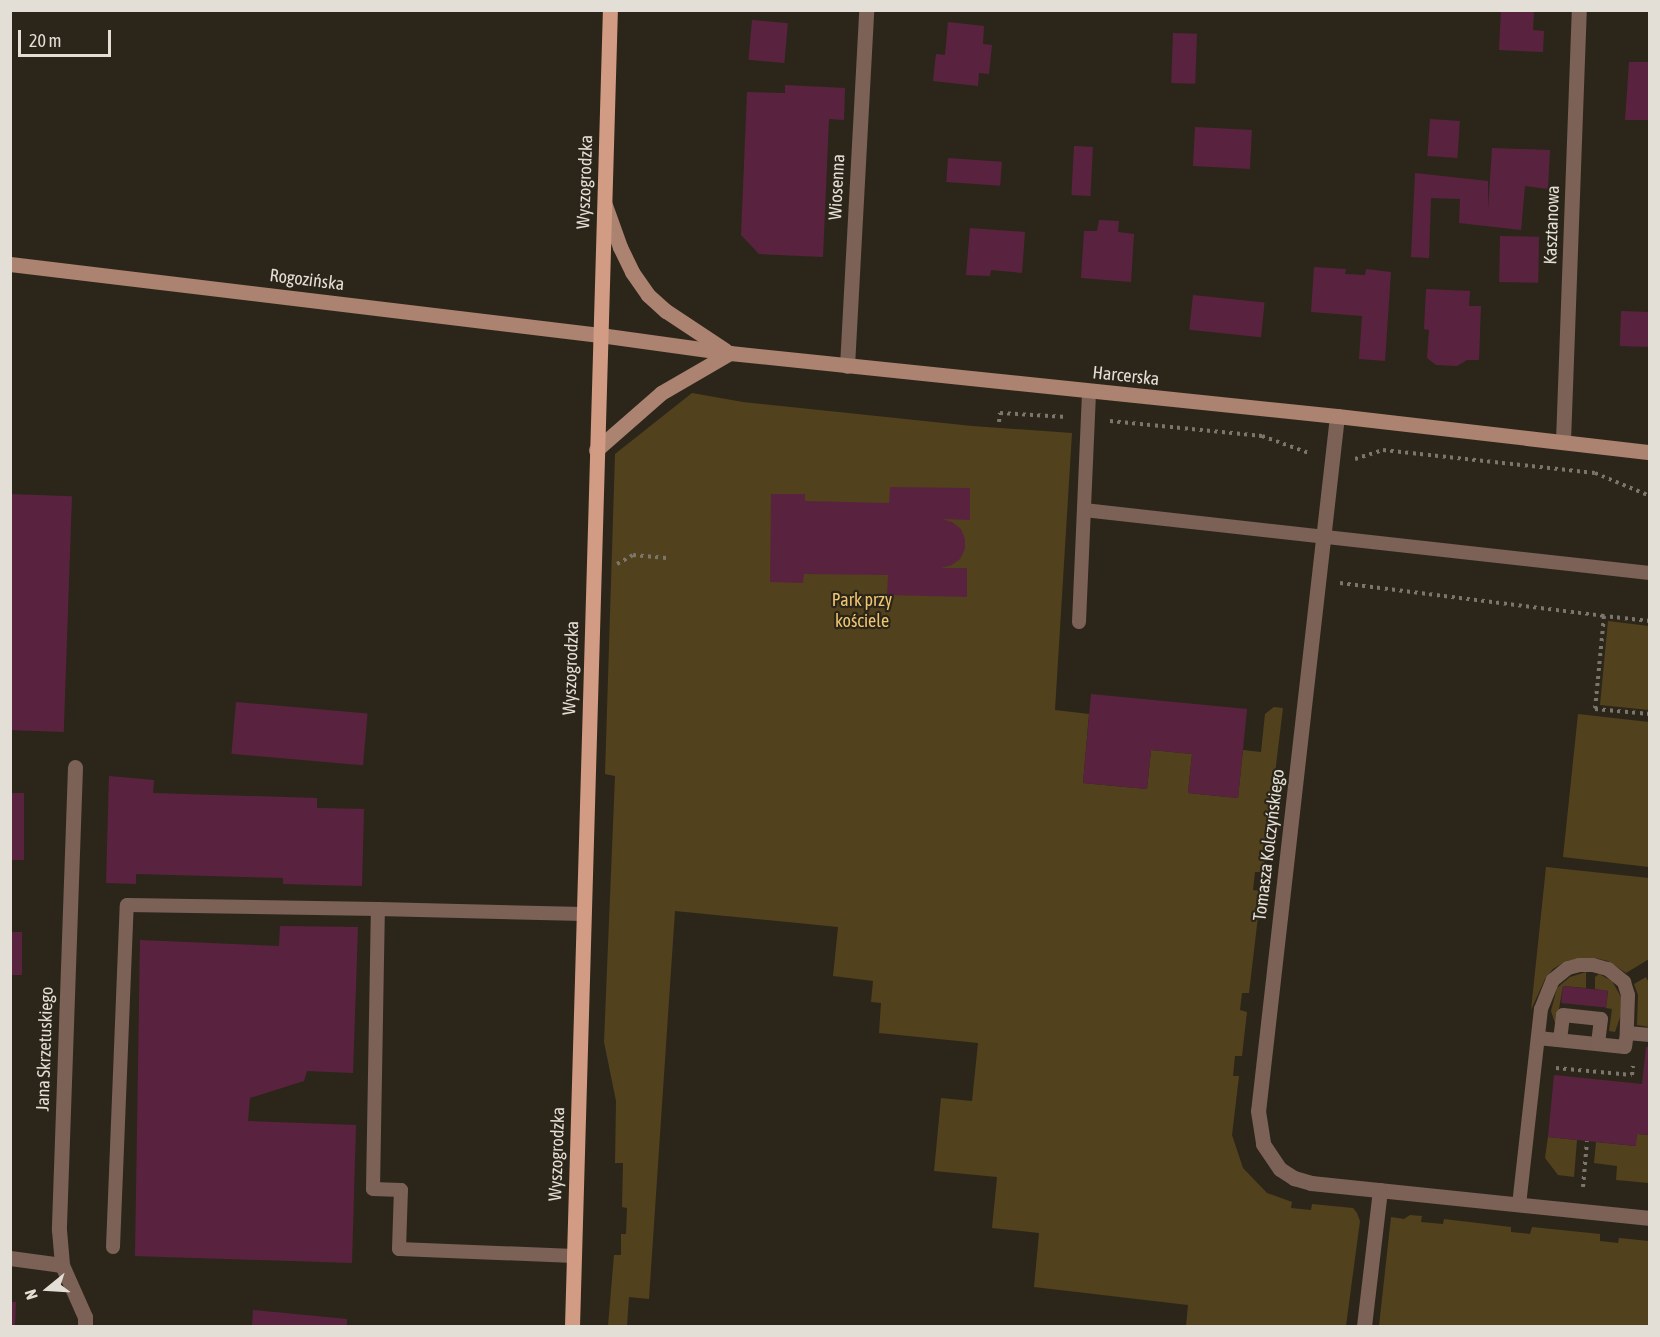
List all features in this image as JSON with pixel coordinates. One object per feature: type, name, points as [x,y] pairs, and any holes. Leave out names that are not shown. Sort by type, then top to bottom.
[{"type":"main road","name":"Wyszogrodzka","points":[[572,1326],[610,10]]},
{"type":"street","name":"Wiosenna","points":[[847,366],[866,10]]},
{"type":"street","name":"Kasztanowa","points":[[1563,441],[1579,10]]},
{"type":"street","points":[[596,450],[661,393],[730,353],[666,312],[648,295],[632,272],[620,248],[604,201]]},
{"type":"street","name":"Rogozińska","points":[[10,264],[600,334]]},
{"type":"street","name":"Harcerska","points":[[600,334],[730,353],[1337,416],[1650,452]]},
{"type":"street","name":"Tomasza Kolczyńskiego","points":[[1337,416],[1258,1111],[1259,1128],[1270,1156],[1280,1169],[1294,1178],[1311,1183],[1650,1218]]},
{"type":"street","name":"Jana Skrzetuskiego","points":[[75,767],[59,1230],[62,1265],[85,1317],[85,1326]]},
{"type":"street","points":[[1364,1326],[1380,1190]]},
{"type":"street","points":[[10,1258],[62,1265]]},
{"type":"lane","points":[[1079,622],[1089,392]]},
{"type":"lane","points":[[1084,510],[1650,573]]},
{"type":"lane","points":[[113,1247],[127,905],[583,914]]},
{"type":"lane","points":[[378,909],[373,1189],[401,1190],[399,1249],[574,1256]]},
{"type":"lane","points":[[1519,1204],[1541,1009],[1553,980],[1568,968],[1586,965],[1608,969],[1624,981],[1638,1034],[1625,1047],[1538,1038]]},
{"type":"lane","points":[[1560,1040],[1563,1015],[1600,1019],[1598,1044]]},
{"type":"path","points":[[615,566],[633,555],[669,558]]},
{"type":"path","points":[[1339,583],[1650,621]]},
{"type":"path","points":[[1604,616],[1595,709],[1650,714]]},
{"type":"path","points":[[1547,1067],[1632,1075],[1638,1034]]},
{"type":"path","points":[[1583,1187],[1587,1141]]},
{"type":"path","points":[[1573,1186],[1594,1188]]},
{"type":"green space","name":"Park przy kościele","points":[[692,393],[743,402],[972,426],[1072,433],[1055,710],[1089,714],[1083,783],[1147,789],[1151,750],[1192,754],[1188,793],[1238,798],[1243,750],[1261,752],[1265,714],[1274,707],[1283,708],[1263,872],[1255,872],[1253,890],[1261,891],[1249,993],[1242,993],[1240,1010],[1247,1012],[1242,1056],[1235,1056],[1233,1076],[1239,1076],[1232,1135],[1243,1168],[1267,1193],[1292,1202],[1291,1208],[1311,1210],[1312,1204],[1353,1208],[1357,1213],[1360,1221],[1346,1326],[1186,1326],[1188,1305],[1034,1287],[1039,1233],[992,1228],[997,1177],[934,1171],[941,1098],[972,1101],[978,1043],[879,1033],[881,1003],[871,1002],[873,981],[833,976],[838,927],[675,911],[649,1299],[629,1297],[627,1326],[608,1326],[614,1255],[621,1255],[621,1234],[626,1234],[627,1208],[622,1207],[623,1163],[615,1163],[616,1101],[604,1042],[615,776],[605,774],[615,454]]},
{"type":"green space","points":[[1608,621],[1649,626],[1649,710],[1600,705]]},
{"type":"green space","points":[[1578,714],[1649,722],[1649,867],[1563,857]]},
{"type":"green space","points":[[1546,867],[1649,878],[1649,959],[1626,973],[1608,961],[1595,958],[1566,961],[1553,969],[1545,979],[1531,1010]]},
{"type":"green space","points":[[1586,972],[1586,988],[1563,986],[1556,1026],[1551,1011],[1557,988],[1570,977]]},
{"type":"green space","points":[[1599,974],[1612,981],[1621,997],[1623,1009],[1615,1032],[1609,1031],[1612,1009],[1606,1008],[1608,991],[1595,989],[1595,977]]},
{"type":"green space","points":[[1646,977],[1649,983],[1649,1027],[1637,1025],[1638,995],[1634,984]]},
{"type":"green space","points":[[1637,1134],[1649,1135],[1649,1183],[1616,1180],[1617,1166],[1594,1163],[1596,1142],[1635,1146]]},
{"type":"green space","points":[[1548,1137],[1577,1140],[1574,1177],[1558,1175],[1545,1158]]},
{"type":"green space","points":[[1410,1215],[1422,1216],[1421,1222],[1443,1224],[1444,1219],[1511,1227],[1511,1232],[1530,1234],[1532,1227],[1600,1234],[1600,1241],[1618,1243],[1619,1238],[1649,1241],[1649,1326],[1379,1326],[1391,1217],[1404,1219]]},
{"type":"building","points":[[1501,10],[1534,10],[1533,30],[1544,31],[1543,52],[1499,50]]},
{"type":"building","points":[[752,20],[788,23],[784,63],[749,60]]},
{"type":"building","points":[[948,22],[984,26],[983,44],[992,45],[989,74],[979,73],[978,86],[933,81],[936,54],[945,55]]},
{"type":"building","points":[[1173,33],[1197,34],[1195,84],[1171,83]]},
{"type":"building","points":[[1629,62],[1650,62],[1650,120],[1625,120]]},
{"type":"building","points":[[785,85],[845,88],[844,120],[829,119],[823,257],[759,254],[741,235],[747,92],[785,93]]},
{"type":"building","points":[[1430,119],[1460,121],[1457,158],[1427,156]]},
{"type":"building","points":[[1195,127],[1252,130],[1250,169],[1193,166]]},
{"type":"building","points":[[1074,146],[1093,147],[1090,196],[1071,195]]},
{"type":"building","points":[[1492,148],[1550,150],[1548,189],[1525,186],[1521,230],[1459,223],[1460,199],[1431,198],[1429,258],[1411,257],[1415,173],[1488,181],[1488,209]]},
{"type":"building","points":[[948,158],[1002,162],[1000,186],[946,182]]},
{"type":"building","points":[[1099,220],[1119,221],[1118,232],[1134,234],[1131,282],[1081,278],[1084,231],[1097,231]]},
{"type":"building","points":[[970,228],[1025,232],[1022,273],[991,270],[990,276],[966,275]]},
{"type":"building","points":[[1500,236],[1539,237],[1538,283],[1499,282]]},
{"type":"building","points":[[1314,267],[1346,269],[1345,274],[1365,275],[1366,269],[1391,272],[1385,361],[1359,359],[1362,316],[1311,312]]},
{"type":"building","points":[[1426,289],[1470,291],[1469,306],[1481,306],[1479,360],[1467,360],[1457,366],[1436,365],[1427,358],[1429,330],[1424,329]]},
{"type":"building","points":[[1193,295],[1265,303],[1261,337],[1189,330]]},
{"type":"building","points":[[1621,311],[1650,312],[1649,347],[1620,346]]},
{"type":"building","points":[[890,487],[970,488],[970,520],[942,519],[952,522],[961,529],[965,539],[965,549],[960,559],[952,565],[941,568],[967,568],[967,597],[887,595],[888,575],[804,574],[803,583],[770,582],[771,494],[805,494],[805,501],[889,503]]},
{"type":"building","points":[[10,494],[72,496],[64,732],[10,730]]},
{"type":"building","points":[[1091,694],[1247,709],[1238,798],[1188,793],[1192,754],[1151,750],[1147,789],[1083,783]]},
{"type":"building","points":[[236,702],[367,714],[363,765],[231,754]]},
{"type":"building","points":[[109,776],[154,780],[153,793],[317,798],[317,808],[364,809],[362,886],[283,884],[283,878],[136,874],[136,884],[106,883]]},
{"type":"building","points":[[10,793],[24,793],[24,860],[10,860]]},
{"type":"building","points":[[280,926],[358,927],[353,1073],[307,1071],[304,1081],[250,1098],[248,1121],[356,1125],[352,1263],[135,1256],[140,940],[279,946]]},
{"type":"building","points":[[10,932],[22,932],[22,975],[10,975]]},
{"type":"building","points":[[1563,986],[1608,991],[1606,1008],[1561,1003]]},
{"type":"building","points":[[1646,1047],[1650,1047],[1650,1135],[1637,1134],[1636,1146],[1548,1137],[1554,1075],[1642,1084]]},
{"type":"building","points":[[10,1302],[16,1302],[15,1326],[10,1326]]},
{"type":"building","points":[[253,1310],[347,1319],[347,1326],[252,1326]]}]
